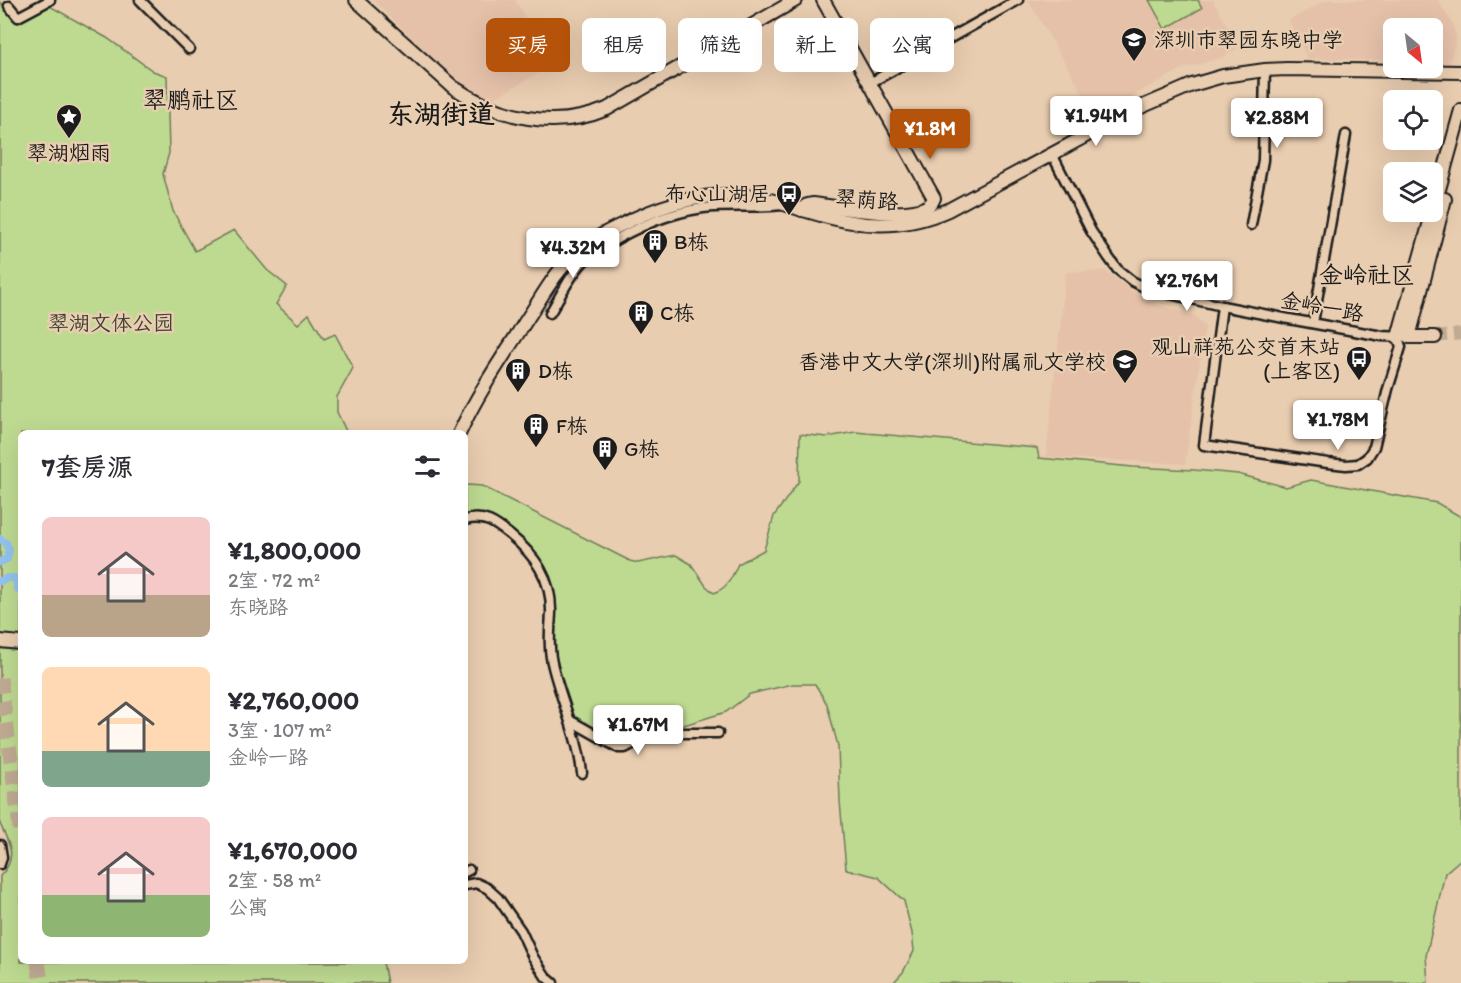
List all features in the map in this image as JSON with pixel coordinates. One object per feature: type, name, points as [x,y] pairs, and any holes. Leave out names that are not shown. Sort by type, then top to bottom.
[{"type":"street","points":[[9,6],[18,17],[50,0]]},
{"type":"street","points":[[140,0],[189,50]]},
{"type":"street","points":[[356,0],[462,93],[502,112],[522,118],[541,120],[584,117],[607,109],[796,0]]},
{"type":"street","points":[[802,210],[807,205],[813,204],[872,212],[900,212],[928,206],[934,196],[823,0]]},
{"type":"street","points":[[870,83],[1018,0]]},
{"type":"street","name":"翠荫路","points":[[461,430],[475,402],[550,285],[574,255],[603,234],[658,208],[726,194],[763,198],[854,223],[903,224],[948,210],[1134,110],[1169,94],[1222,76],[1287,69],[1461,72]]},
{"type":"street","points":[[1251,225],[1263,160],[1265,70]]},
{"type":"street","points":[[1403,340],[1461,110]]},
{"type":"street","points":[[1313,323],[1346,135]]},
{"type":"street","points":[[1222,306],[1204,446],[1346,465],[1358,464],[1367,458],[1374,447],[1388,388],[1461,140]]},
{"type":"street","name":"金岭一路","points":[[1052,154],[1091,231],[1117,269],[1132,281],[1148,289],[1222,306],[1403,340]]},
{"type":"street","points":[[550,313],[586,258],[636,229],[674,214],[705,208],[768,207],[785,204]]},
{"type":"street","points":[[1403,340],[1435,337]]},
{"type":"street","points":[[468,519],[488,520],[497,525],[525,548],[543,573],[551,602],[549,643],[553,668],[571,721],[580,754],[582,772]]},
{"type":"street","points":[[0,641],[18,643]]},
{"type":"street","points":[[571,721],[619,748],[625,748],[658,733],[718,733]]},
{"type":"street","points":[[0,845],[2,857],[0,864]]},
{"type":"street","points":[[468,884],[476,883],[487,888],[498,898],[521,931],[533,957],[546,977],[553,983]]},
{"type":"shaded area","points":[[373,0],[515,0],[526,18],[486,18],[486,72],[541,72],[489,101],[468,89]]},
{"type":"shaded area","name":"深圳市翠园东晓中学","points":[[1028,0],[1213,0],[1239,47],[1224,57],[1182,69],[1096,116]]},
{"type":"shaded area","points":[[1327,0],[1438,0],[1453,25],[1456,39],[1449,64],[1443,64],[1443,18],[1383,18],[1383,61],[1307,58],[1289,20]]},
{"type":"shaded area","name":"香港中文大学(深圳)附属礼文学校","points":[[1105,271],[1147,301],[1195,316],[1205,327],[1185,464],[1046,457],[1066,272]]},
{"type":"green space","points":[[1149,0],[1198,0],[1202,8],[1165,29]]},
{"type":"green space","name":"翠湖文体公园","points":[[0,2],[19,21],[48,5],[107,38],[153,71],[167,76],[169,153],[163,174],[173,211],[195,251],[234,230],[267,270],[287,286],[276,304],[298,324],[309,314],[324,339],[335,334],[353,368],[337,397],[337,412],[346,430],[18,430],[18,637],[0,634]]},
{"type":"green space","points":[[855,432],[1037,448],[1039,458],[1238,474],[1286,487],[1311,480],[1437,503],[1461,517],[1461,859],[1445,873],[1426,956],[1428,983],[893,983],[903,972],[914,951],[904,901],[878,877],[846,869],[838,746],[827,704],[815,684],[793,684],[750,694],[726,712],[648,736],[625,748],[571,721],[553,668],[551,611],[543,573],[497,525],[468,520],[468,485],[482,486],[630,561],[638,563],[676,555],[691,564],[706,586],[714,593],[726,585],[738,564],[764,550],[774,516],[799,481],[800,434],[827,437]]},
{"type":"green space","points":[[0,648],[18,651],[18,964],[383,964],[387,983],[0,983],[0,876],[6,870],[11,857],[7,838],[0,824]]},
{"type":"waterway","points":[[0,539],[6,543],[9,550],[7,559],[0,562]]},
{"type":"waterway","points":[[0,581],[15,578],[18,589]]},
{"type":"tunnel","points":[[1435,337],[1461,334]]},
{"type":"tunnel","points":[[0,678],[18,813]]},
{"type":"tunnel","points":[[38,964],[41,983]]},
{"type":"place","name":"深圳市翠园东晓中学","points":[[1134,63]]},
{"type":"place","name":"翠湖烟雨","points":[[69,140]]},
{"type":"place","name":"布心山湖居","points":[[789,217]]},
{"type":"place","name":"B栋","points":[[655,265]]},
{"type":"place","name":"C栋","points":[[641,336]]},
{"type":"place","name":"观山祥苑公交首末站 (上客区)","points":[[1359,382]]},
{"type":"place","name":"香港中文大学(深圳)附属礼文学校","points":[[1125,385]]},
{"type":"place","name":"D栋","points":[[518,394]]},
{"type":"place","name":"F栋","points":[[536,449]]},
{"type":"place","name":"G栋","points":[[605,472]]},
{"type":"district","name":"翠鹏社区","points":[[191,100]]},
{"type":"district","name":"东湖街道","points":[[441,114]]},
{"type":"district","name":"金岭社区","points":[[1367,275]]}]
